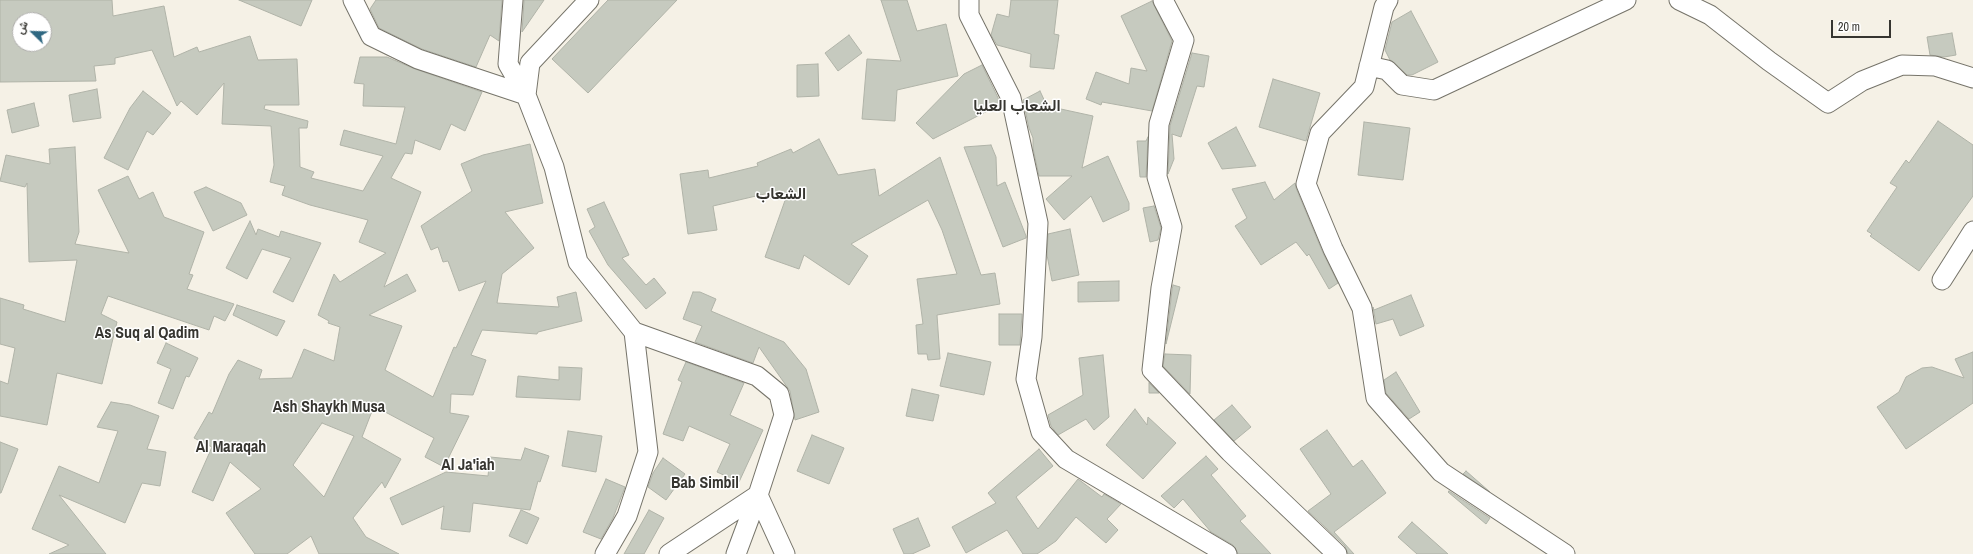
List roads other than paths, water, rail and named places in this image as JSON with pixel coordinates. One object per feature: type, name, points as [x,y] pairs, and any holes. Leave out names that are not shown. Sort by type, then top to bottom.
[{"type":"street","points":[[353,0],[371,36],[418,59],[526,94]]},
{"type":"street","points":[[513,0],[508,64],[526,94],[554,167],[578,262],[634,332],[757,376],[779,394],[784,415],[758,495],[736,554]]},
{"type":"street","points":[[526,94],[530,63],[589,0]]},
{"type":"street","points":[[968,0],[969,16],[1011,98],[1038,223],[1032,337],[1026,378],[1041,432],[1066,459],[1228,554]]},
{"type":"street","points":[[1163,0],[1184,40],[1159,124],[1157,177],[1172,228],[1161,288],[1152,370],[1230,452],[1337,554]]},
{"type":"street","points":[[1388,0],[1384,7],[1364,87],[1320,132],[1306,184],[1333,248],[1362,308],[1376,398],[1441,472],[1565,554]]},
{"type":"street","points":[[1369,66],[1387,70],[1402,85],[1434,90],[1626,0]]},
{"type":"street","points":[[1679,0],[1710,15],[1769,61],[1828,103],[1862,82],[1902,65],[1935,66],[1973,78]]},
{"type":"street","points":[[1942,280],[1973,232]]},
{"type":"street","points":[[605,554],[627,516],[648,452],[634,332]]},
{"type":"street","points":[[669,554],[758,495]]},
{"type":"street","points":[[758,495],[785,554]]},
{"type":"district","name":"الشعاب العليا","points":[[1017,107]]},
{"type":"district","name":"الشعاب","points":[[781,195]]},
{"type":"district","name":"As Suq al Qadim","points":[[147,334]]},
{"type":"district","name":"Ash Shaykh Musa","points":[[329,408]]},
{"type":"district","name":"Al Maraqah","points":[[231,448]]},
{"type":"district","name":"Al Ja'iah","points":[[468,466]]},
{"type":"district","name":"Bab Simbil","points":[[705,484]]}]
